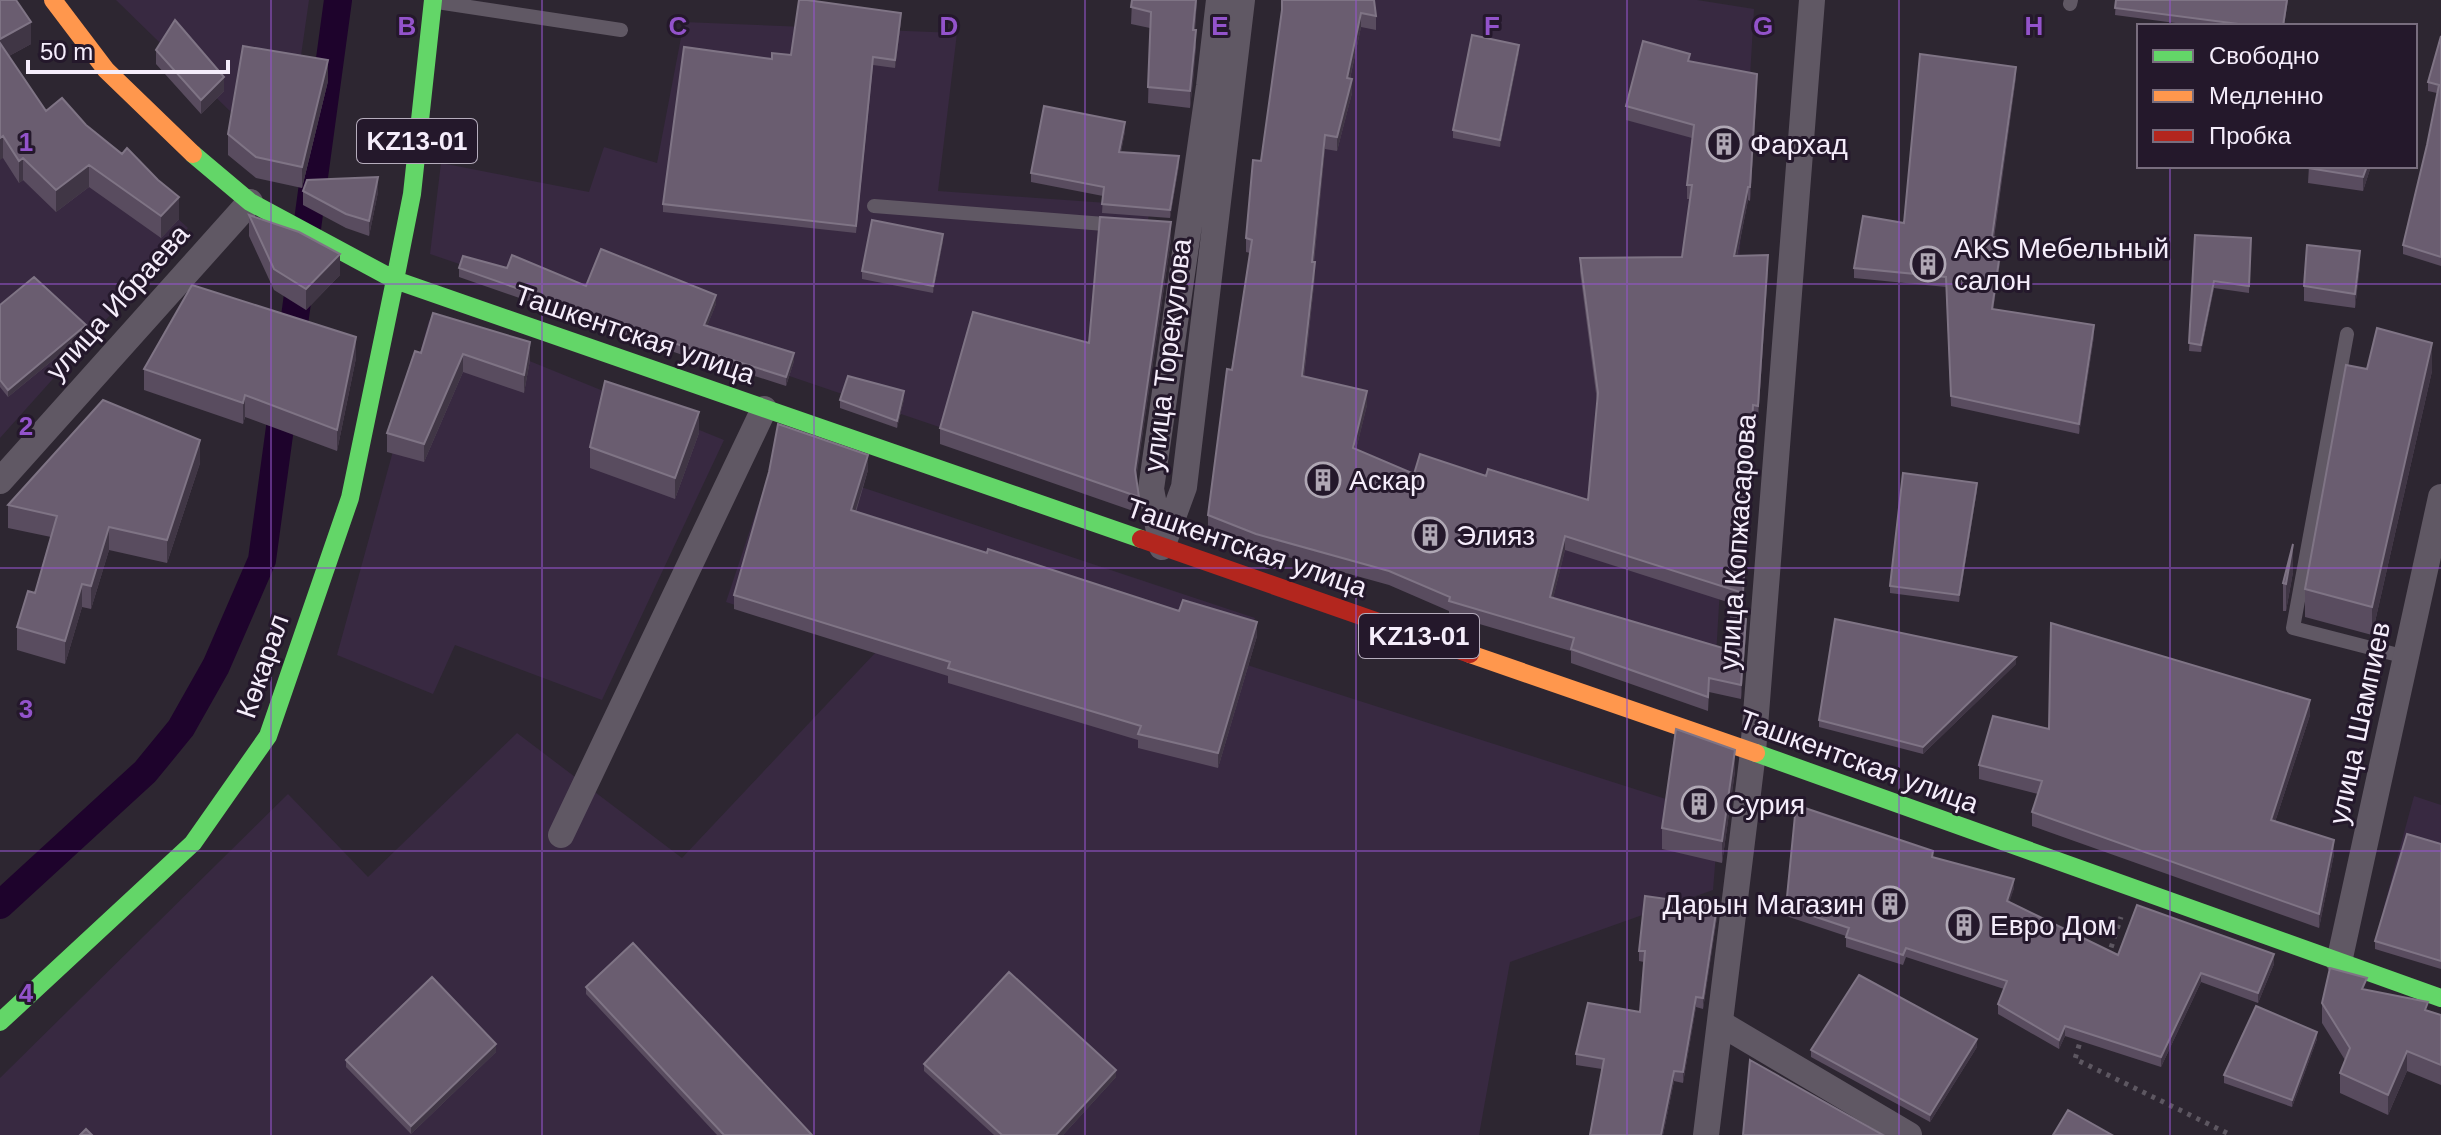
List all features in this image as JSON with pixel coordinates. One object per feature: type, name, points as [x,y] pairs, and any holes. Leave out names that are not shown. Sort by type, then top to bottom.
[{"type":"main road","name":"Ташкентская улица","points":[[53,0],[106,70],[178,142],[250,202],[395,280],[1753,752],[2441,998]]},
{"type":"main road","name":"KZ13-01","points":[[395,280],[412,194],[433,0]]},
{"type":"main road","name":"Көкарал","points":[[0,1022],[193,843],[268,736],[350,498],[395,280]]},
{"type":"street","name":"улица Торекулова","points":[[1162,547],[1151,489],[1181,230],[1219,0]]},
{"type":"street","name":"улица Торекулова","points":[[1162,547],[1184,487],[1242,0]]},
{"type":"street","name":"улица Копжасарова","points":[[1706,1135],[1753,752],[1812,0]]},
{"type":"street","name":"улица Ибраева","points":[[0,481],[250,202]]},
{"type":"street","points":[[561,835],[764,409]]},
{"type":"street","name":"улица Шампиев","points":[[2339,962],[2441,497]]},
{"type":"street","points":[[1720,1023],[1909,1135]]},
{"type":"lane","points":[[433,0],[621,30]]},
{"type":"lane","points":[[874,206],[1126,226]]},
{"type":"lane","points":[[2347,334],[2293,628],[2406,657]]},
{"type":"path","points":[[2107,959],[2131,888]]},
{"type":"path","points":[[2084,1030],[2075,1059],[2231,1135]]},
{"type":"shaded area","points":[[116,0],[309,0],[287,153],[233,114]]},
{"type":"shaded area","points":[[1292,0],[1697,0],[1754,9],[1715,673],[1232,493]]},
{"type":"shaded area","points":[[684,22],[957,33],[938,191],[1150,206],[1113,486],[430,254],[441,163],[589,192],[604,147],[657,163]]},
{"type":"shaded area","points":[[60,110],[188,228],[0,438],[0,145]]},
{"type":"shaded area","points":[[429,320],[724,440],[602,700],[455,645],[433,694],[337,655]]},
{"type":"shaded area","points":[[774,458],[1255,618],[1241,663],[1719,816],[1713,890],[1510,962],[1479,1135],[0,1135],[0,1078],[288,794],[368,877],[517,733],[682,858],[876,652],[726,602]]},
{"type":"shaded area","points":[[2414,796],[2441,805],[2441,931],[2383,910]]},
{"type":"building","points":[[0,0],[16,0],[31,22],[0,39]]},
{"type":"building","points":[[799,0],[901,13],[895,60],[873,57],[856,226],[663,204],[684,47],[772,59],[772,53],[791,55]]},
{"type":"building","points":[[1132,0],[1196,0],[1190,91],[1148,87],[1151,12],[1131,7]]},
{"type":"building","points":[[1282,0],[1374,0],[1376,16],[1361,13],[1347,78],[1352,79],[1337,137],[1325,135],[1302,376],[1367,391],[1353,448],[1414,474],[1420,454],[1486,476],[1488,469],[1588,500],[1598,393],[1580,258],[1682,257],[1692,185],[1687,185],[1694,125],[1626,106],[1643,41],[1690,54],[1688,61],[1757,74],[1750,187],[1734,256],[1768,255],[1758,406],[1753,405],[1743,593],[1565,536],[1550,597],[1726,649],[1731,616],[1746,619],[1741,685],[1709,678],[1708,697],[1571,649],[1574,638],[1449,601],[1450,597],[1389,571],[1256,534],[1208,515],[1227,369],[1232,370],[1252,240],[1246,238],[1253,160],[1261,161]]},
{"type":"building","points":[[2116,0],[2287,0],[2283,24],[2239,24],[2115,8]]},
{"type":"building","points":[[175,20],[224,77],[201,100],[156,50]]},
{"type":"building","points":[[1472,35],[1519,45],[1500,140],[1453,130]]},
{"type":"building","points":[[2441,36],[2441,257],[2403,245],[2439,85],[2428,82]]},
{"type":"building","points":[[0,43],[46,111],[62,98],[86,125],[122,154],[127,148],[179,197],[161,216],[89,165],[56,190],[23,158],[19,161],[3,136],[0,138]]},
{"type":"building","points":[[243,46],[328,60],[302,167],[256,157],[228,134]]},
{"type":"building","points":[[1920,54],[2016,67],[1992,237],[2002,239],[1992,309],[2094,325],[2079,424],[1951,396],[1946,277],[1854,268],[1863,216],[1904,223]]},
{"type":"building","points":[[1044,106],[1125,122],[1119,152],[1179,156],[1170,210],[1102,204],[1104,187],[1031,173]]},
{"type":"building","points":[[2308,168],[2366,168],[2363,177]]},
{"type":"building","points":[[378,177],[369,221],[346,214],[303,191],[307,180]]},
{"type":"building","points":[[249,215],[299,232],[340,254],[306,289],[274,269]]},
{"type":"building","points":[[1100,217],[1171,222],[1135,470],[1139,497],[940,428],[973,312],[1089,343]]},
{"type":"building","points":[[872,220],[943,234],[933,286],[862,271]]},
{"type":"building","points":[[2195,235],[2251,238],[2249,286],[2214,281],[2201,345],[2189,343]]},
{"type":"building","points":[[2307,245],[2360,251],[2355,294],[2304,286]]},
{"type":"building","points":[[601,249],[716,295],[704,325],[794,353],[786,377],[694,350],[459,268],[463,256],[507,268],[512,255],[586,286]]},
{"type":"building","points":[[34,277],[86,325],[8,390],[0,380],[0,305]]},
{"type":"building","points":[[192,285],[356,337],[337,430],[245,395],[243,403],[144,369]]},
{"type":"building","points":[[433,313],[530,342],[524,375],[463,354],[424,444],[387,433],[415,351],[421,353]]},
{"type":"building","points":[[2377,328],[2432,343],[2372,607],[2305,589],[2346,365],[2367,369]]},
{"type":"building","points":[[848,376],[904,391],[897,421],[840,400]]},
{"type":"building","points":[[605,381],[699,412],[675,478],[590,447]]},
{"type":"building","points":[[103,400],[200,440],[167,540],[109,527],[91,586],[82,584],[65,641],[17,627],[28,591],[35,593],[57,516],[8,505]]},
{"type":"building","points":[[778,424],[868,455],[851,510],[987,553],[988,549],[1179,611],[1183,600],[1257,622],[1218,753],[1138,734],[1141,726],[948,668],[950,662],[734,595],[769,472]]},
{"type":"building","points":[[1903,473],[1977,483],[1959,595],[1890,586]]},
{"type":"building","points":[[2293,544],[2286,584],[2283,583]]},
{"type":"building","points":[[1835,619],[2016,657],[1923,747],[1819,720]]},
{"type":"building","points":[[2051,623],[2310,700],[2271,820],[2334,840],[2319,914],[2032,812],[2042,781],[1979,765],[1993,716],[2049,729]]},
{"type":"building","name":"Сурия","points":[[1676,729],[1735,750],[1722,841],[1662,828]]},
{"type":"building","points":[[1796,805],[1933,851],[1932,857],[2014,879],[2007,901],[2118,955],[2137,905],[2274,954],[2258,993],[2201,973],[2161,1057],[2065,1026],[2059,1040],[1998,1004],[2007,981],[1906,948],[1903,955],[1846,937],[1849,928],[1786,907]]},
{"type":"building","points":[[2407,834],[2441,844],[2441,961],[2375,941]]},
{"type":"building","points":[[1645,896],[1717,906],[1703,998],[1696,997],[1683,1072],[1674,1071],[1661,1135],[1590,1135],[1604,1059],[1576,1054],[1588,1003],[1640,1012],[1645,951],[1639,951]]},
{"type":"building","points":[[633,943],[812,1135],[724,1135],[586,987]]},
{"type":"building","points":[[2330,968],[2367,978],[2362,989],[2428,1002],[2425,1010],[2441,1015],[2441,1065],[2407,1051],[2388,1095],[2340,1073],[2350,1048],[2322,1003]]},
{"type":"building","points":[[1009,972],[1116,1070],[1056,1135],[1002,1135],[924,1064]]},
{"type":"building","points":[[1859,975],[1977,1039],[1930,1115],[1811,1050]]},
{"type":"building","points":[[432,977],[496,1044],[411,1126],[346,1060]]},
{"type":"building","points":[[2256,1006],[2317,1032],[2292,1100],[2224,1075]]},
{"type":"building","points":[[1750,1060],[1883,1135],[1743,1135]]},
{"type":"building","points":[[2068,1110],[2112,1135],[2053,1135]]},
{"type":"waterway","points":[[0,905],[145,772],[181,728],[216,666],[262,560],[338,0]]},
{"type":"traffic: fast","points":[[433,0],[412,194],[395,280],[1141,539]]},
{"type":"traffic: fast","points":[[0,1022],[193,843],[268,736],[350,498],[395,280],[250,202],[193,154]]},
{"type":"traffic: fast","points":[[1756,753],[2441,998]]},
{"type":"traffic: slow","points":[[53,0],[106,70],[193,154]]},
{"type":"traffic: slow","points":[[1470,654],[1756,753]]},
{"type":"traffic: jam","points":[[1141,539],[1470,654]]},
{"type":"place","name":"Фархад","points":[[1724,144]]},
{"type":"place","name":"AKS Мебельный салон","points":[[1928,264]]},
{"type":"place","name":"Аскар","points":[[1323,480]]},
{"type":"place","name":"Элияз","points":[[1430,535]]},
{"type":"place","name":"Сурия","points":[[1699,804]]},
{"type":"place","name":"Дарын Магазин","points":[[1890,904]]},
{"type":"place","name":"Евро Дом","points":[[1964,925]]}]
